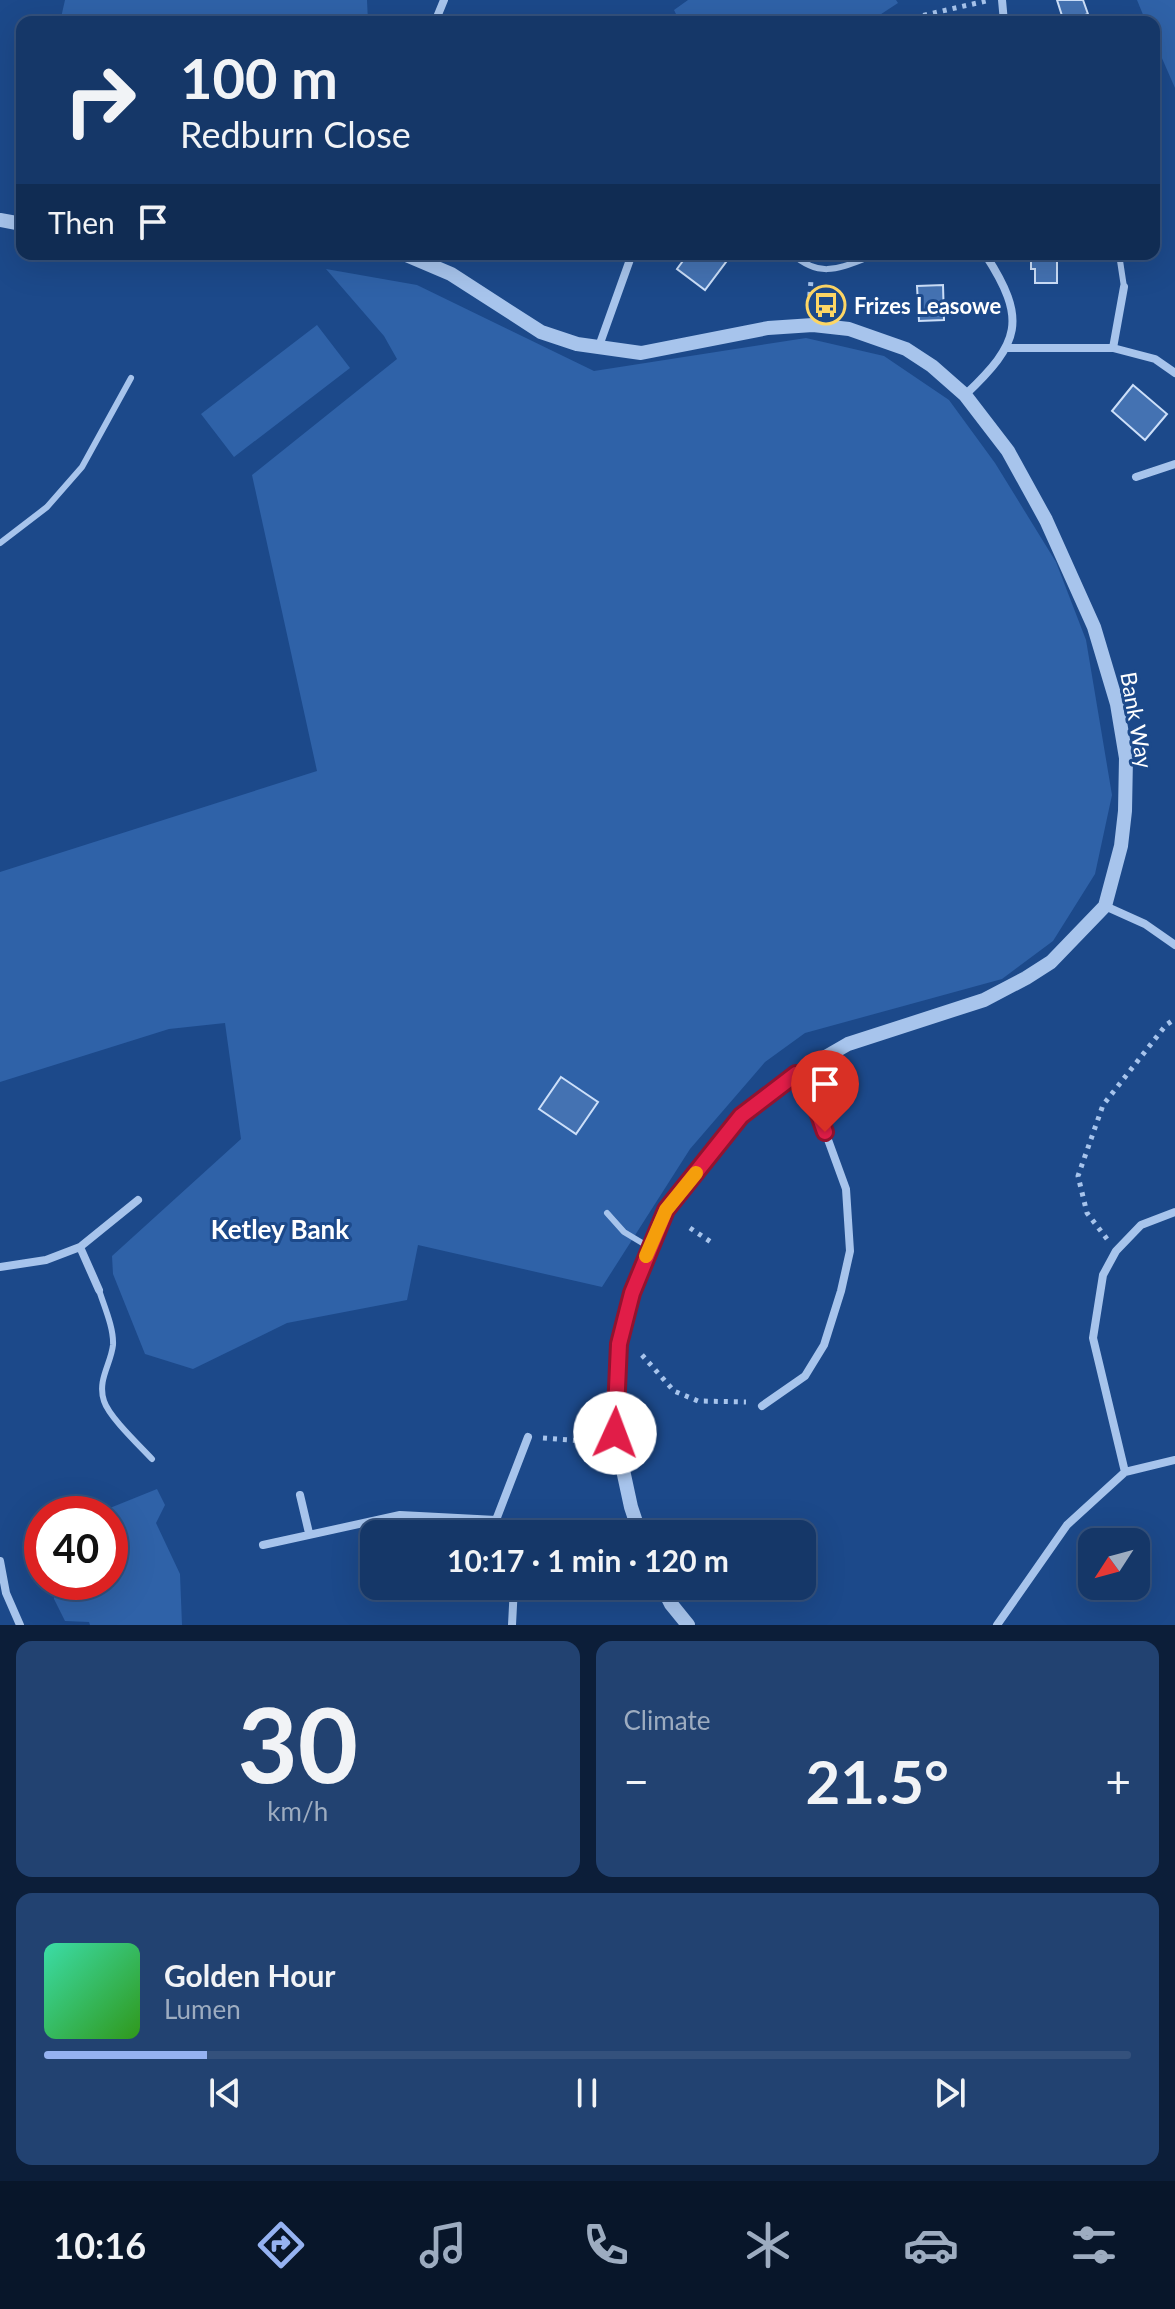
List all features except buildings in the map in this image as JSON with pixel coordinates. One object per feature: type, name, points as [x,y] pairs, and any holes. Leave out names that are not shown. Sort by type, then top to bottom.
[{"type":"street","name":"Bank Way","points":[[421,260],[451,274],[541,332],[577,344],[641,353],[768,328],[808,326],[849,329],[906,349],[932,366],[965,395],[1008,451],[1046,520],[1094,627],[1117,704],[1126,758],[1125,811],[1121,846],[1105,906],[1051,962],[1026,978],[984,1000],[848,1044],[796,1074],[741,1116],[666,1210],[632,1293],[619,1344],[615,1433],[635,1520]]},
{"type":"street","points":[[599,346],[630,260]]},
{"type":"street","points":[[965,395],[996,365],[1007,348],[1013,316],[1003,284],[989,260]]},
{"type":"street","points":[[1113,348],[1124,287]]},
{"type":"street","points":[[1007,348],[1113,348],[1155,359],[1175,373]]},
{"type":"street","points":[[1136,477],[1175,464]]},
{"type":"street","points":[[1105,906],[1145,924],[1175,945]]},
{"type":"street","points":[[762,1406],[805,1376],[824,1345],[850,1251],[846,1189],[815,1104],[796,1074]]},
{"type":"street","points":[[0,1267],[46,1260],[80,1247],[138,1200]]},
{"type":"street","points":[[1125,1472],[1093,1338],[1103,1275],[1116,1251],[1141,1225],[1175,1212]]},
{"type":"street","points":[[80,1247],[99,1290]]},
{"type":"street","points":[[375,1520],[400,1515],[496,1520],[528,1437]]},
{"type":"street","points":[[997,1625],[1067,1525],[1125,1472],[1175,1460]]},
{"type":"street","points":[[300,1495],[309,1533]]},
{"type":"street","points":[[263,1545],[360,1523]]},
{"type":"street","points":[[0,1561],[3,1594],[20,1625]]},
{"type":"street","points":[[512,1625],[513,1600]]},
{"type":"street","points":[[669,1600],[688,1625]]},
{"type":"lane","points":[[801,260],[812,267],[836,271],[862,260]]},
{"type":"lane","points":[[1120,260],[1124,287]]},
{"type":"lane","points":[[0,543],[47,507],[82,467],[131,378]]},
{"type":"lane","points":[[607,1213],[624,1232],[649,1247]]},
{"type":"lane","points":[[99,1290],[113,1345],[103,1374],[104,1401],[127,1433],[152,1459]]},
{"type":"path","points":[[921,16],[992,0]]},
{"type":"path","points":[[808,326],[812,267]]},
{"type":"path","points":[[1116,1251],[1087,1213],[1078,1176],[1103,1105],[1166,1025],[1175,1019]]},
{"type":"path","points":[[690,1228],[714,1244]]},
{"type":"path","points":[[642,1355],[674,1391],[698,1401],[742,1402],[762,1406]]},
{"type":"path","points":[[528,1437],[594,1444],[615,1433]]},
{"type":"shaded area","points":[[65,0],[367,0],[368,16],[61,16]]},
{"type":"shaded area","points":[[688,0],[896,0],[898,3],[878,16],[677,16],[674,10]]},
{"type":"shaded area","points":[[1137,0],[1175,0],[1175,88],[1160,54],[1160,16],[1144,16]]},
{"type":"shaded area","points":[[326,269],[417,285],[594,371],[806,338],[884,356],[949,400],[995,463],[1056,562],[1086,640],[1112,795],[1095,874],[1053,941],[1002,979],[805,1033],[765,1062],[690,1149],[602,1287],[418,1245],[407,1300],[287,1323],[193,1369],[145,1354],[113,1274],[112,1256],[241,1139],[225,1023],[169,1029],[0,1082],[0,872],[317,771],[252,475],[397,359],[384,336]]},
{"type":"shaded area","points":[[317,325],[350,368],[234,457],[201,414]]},
{"type":"shaded area","points":[[157,1489],[165,1505],[156,1523],[180,1574],[182,1625],[90,1625],[89,1622],[65,1621],[54,1600],[128,1600],[128,1501]]},
{"type":"slow traffic","points":[[646,1256],[666,1210],[696,1173]]},
{"type":"place","name":"Frizes Leasowe","points":[[826,305]]},
{"type":"district","name":"Ketley Bank","points":[[280,1229]]},
{"type":"route","points":[[615,1433],[619,1344],[632,1293],[666,1210],[741,1116],[796,1074],[815,1104],[825,1132]]}]
